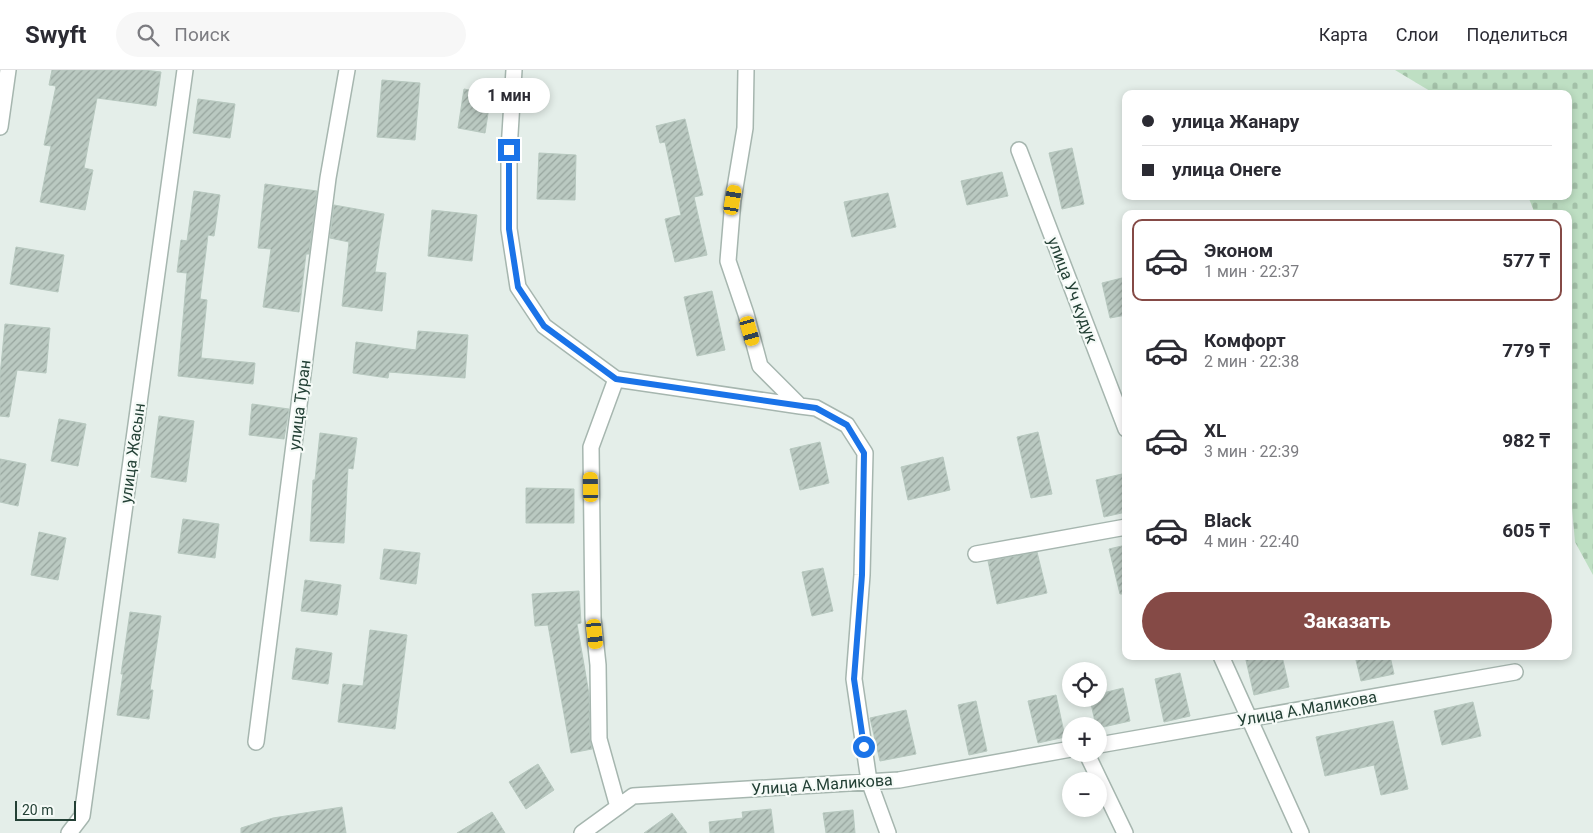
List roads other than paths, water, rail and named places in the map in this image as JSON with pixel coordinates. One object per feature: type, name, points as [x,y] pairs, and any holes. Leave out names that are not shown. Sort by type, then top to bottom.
[{"type":"street","points":[[0,127],[8,70]]},
{"type":"street","name":"улица Жасын","points":[[69,833],[82,816],[185,70]]},
{"type":"street","name":"улица Туран","points":[[256,742],[327,188],[347,70]]},
{"type":"street","points":[[514,70],[509,150],[509,229],[518,287],[544,326],[616,379],[816,408],[847,425],[864,453],[862,575],[854,679],[869,781],[888,833]]},
{"type":"street","points":[[746,70],[745,128],[733,200],[728,262],[746,314],[760,366],[800,406]]},
{"type":"street","name":"улица Уч кудук","points":[[1019,150],[1122,419]]},
{"type":"street","points":[[616,379],[591,448],[593,618],[598,665],[599,739],[618,807]]},
{"type":"street","points":[[976,554],[1122,529]]},
{"type":"street","points":[[1223,660],[1301,833]]},
{"type":"street","name":"Улица А.Маликова","points":[[1107,744],[1515,672]]},
{"type":"street","name":"Улица А.Маликова","points":[[582,833],[633,796],[899,780],[1062,751]]},
{"type":"street","points":[[1091,762],[1125,833]]}]
